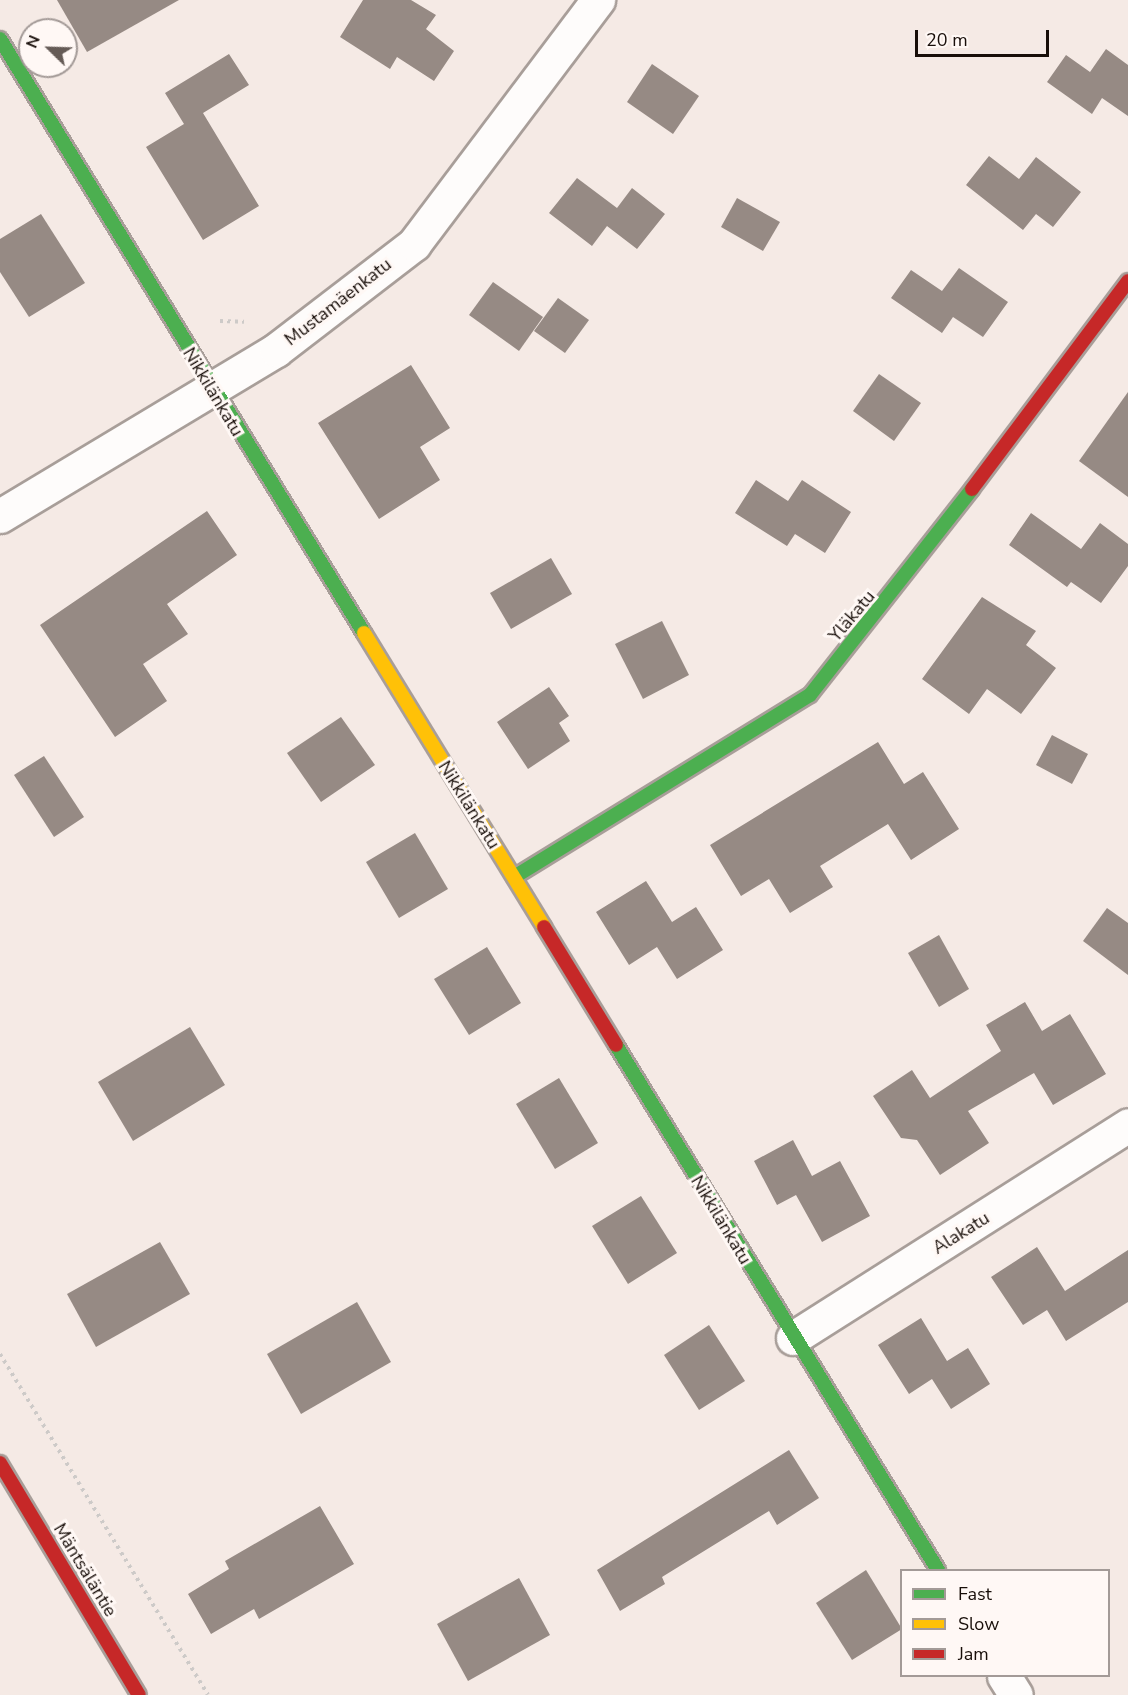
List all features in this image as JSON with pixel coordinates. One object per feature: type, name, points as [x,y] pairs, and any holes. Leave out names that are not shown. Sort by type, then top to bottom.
[{"type":"street","name":"Mustamäenkatu","points":[[0,516],[276,350],[414,244],[598,0]]},
{"type":"street","name":"Nikkilänkatu","points":[[0,39],[182,342],[213,388],[514,877],[793,1338],[937,1569]]},
{"type":"street","name":"Yläkatu","points":[[514,877],[810,695],[896,591],[1128,281]]},
{"type":"street","name":"Alakatu","points":[[793,1338],[1128,1125]]},
{"type":"street","name":"Mäntsäläntie","points":[[0,1463],[139,1695]]},
{"type":"street","points":[[1005,1677],[1016,1695]]},
{"type":"path","points":[[182,342],[224,318],[252,321]]},
{"type":"path","points":[[0,1354],[208,1695]]},
{"type":"building","points":[[57,0],[179,0],[87,52],[78,36],[78,18],[67,18]]},
{"type":"building","points":[[363,0],[411,0],[436,15],[426,29],[454,51],[434,81],[397,57],[390,69],[340,37]]},
{"type":"building","points":[[1106,49],[1128,65],[1128,116],[1102,98],[1092,114],[1047,82],[1066,55],[1090,72]]},
{"type":"building","points":[[229,54],[249,85],[203,113],[259,206],[203,240],[146,147],[184,124],[165,93]]},
{"type":"building","points":[[652,64],[699,96],[673,134],[627,102]]},
{"type":"building","points":[[989,156],[1019,179],[1036,157],[1081,192],[1053,227],[1036,214],[1023,230],[966,185]]},
{"type":"building","points":[[577,178],[617,208],[632,188],[665,214],[637,249],[607,226],[592,246],[549,213]]},
{"type":"building","points":[[737,198],[780,222],[763,251],[721,227]]},
{"type":"building","points":[[41,214],[85,283],[29,317],[0,272],[0,239]]},
{"type":"building","points":[[959,268],[1008,302],[983,337],[953,317],[942,333],[891,298],[911,270],[942,291]]},
{"type":"building","points":[[493,282],[543,317],[519,351],[469,315]]},
{"type":"building","points":[[558,298],[589,320],[565,353],[534,331]]},
{"type":"building","points":[[411,365],[450,428],[420,447],[440,480],[379,519],[318,423]]},
{"type":"building","points":[[879,374],[921,403],[894,441],[853,411]]},
{"type":"building","points":[[1128,392],[1128,497],[1079,461]]},
{"type":"building","points":[[756,480],[788,501],[802,480],[851,512],[825,553],[795,534],[787,546],[735,513]]},
{"type":"building","points":[[207,511],[237,555],[167,604],[188,634],[143,664],[167,701],[115,737],[40,625]]},
{"type":"building","points":[[1031,513],[1081,549],[1100,523],[1128,544],[1128,566],[1101,603],[1071,582],[1067,587],[1009,545]]},
{"type":"building","points":[[551,558],[572,594],[511,629],[490,593]]},
{"type":"building","points":[[982,597],[1036,631],[1026,645],[1056,668],[1021,714],[987,689],[969,714],[922,679]]},
{"type":"building","points":[[662,621],[689,675],[643,699],[615,644]]},
{"type":"building","points":[[549,687],[569,716],[559,723],[570,741],[528,769],[497,722]]},
{"type":"building","points":[[341,717],[375,765],[321,802],[287,753]]},
{"type":"building","points":[[1052,735],[1088,754],[1072,784],[1036,765]]},
{"type":"building","points":[[878,742],[904,784],[923,772],[959,829],[911,860],[888,824],[820,866],[833,887],[790,913],[769,879],[741,896],[710,845]]},
{"type":"building","points":[[44,756],[84,817],[54,837],[14,775]]},
{"type":"building","points":[[415,833],[448,889],[399,918],[366,862]]},
{"type":"building","points":[[646,881],[672,922],[696,907],[723,950],[677,979],[657,947],[629,965],[596,912]]},
{"type":"building","points":[[1107,908],[1128,923],[1128,975],[1083,941]]},
{"type":"building","points":[[939,935],[969,989],[939,1007],[908,953]]},
{"type":"building","points":[[487,947],[521,1003],[469,1035],[434,979]]},
{"type":"building","points":[[1025,1002],[1042,1031],[1070,1014],[1106,1074],[1053,1105],[1034,1073],[968,1111],[989,1143],[940,1175],[917,1140],[901,1138],[873,1096],[912,1070],[930,1098],[1001,1051],[986,1025]]},
{"type":"building","points":[[190,1027],[225,1085],[133,1141],[98,1082]]},
{"type":"building","points":[[559,1078],[598,1143],[555,1169],[516,1104]]},
{"type":"building","points":[[793,1140],[812,1176],[840,1161],[870,1216],[822,1242],[796,1195],[777,1205],[754,1161]]},
{"type":"building","points":[[641,1196],[677,1253],[628,1284],[592,1226]]},
{"type":"building","points":[[160,1242],[190,1294],[96,1347],[67,1294]]},
{"type":"building","points":[[1037,1247],[1065,1291],[1128,1250],[1128,1302],[1066,1341],[1047,1310],[1023,1325],[991,1277]]},
{"type":"building","points":[[357,1302],[391,1362],[301,1414],[267,1354]]},
{"type":"building","points":[[921,1318],[947,1361],[968,1348],[990,1384],[951,1409],[932,1379],[909,1394],[878,1345]]},
{"type":"building","points":[[709,1325],[745,1381],[699,1410],[664,1355]]},
{"type":"building","points":[[789,1450],[819,1498],[777,1525],[769,1511],[662,1577],[665,1584],[620,1611],[597,1570]]},
{"type":"building","points":[[320,1506],[354,1564],[259,1619],[254,1609],[211,1634],[188,1594],[229,1569],[225,1561]]},
{"type":"building","points":[[866,1570],[900,1626],[900,1630],[852,1660],[816,1603]]},
{"type":"building","points":[[519,1578],[550,1635],[468,1681],[437,1624]]},
{"type":"traffic: fast","points":[[0,39],[364,633]]},
{"type":"traffic: fast","points":[[514,877],[810,695],[972,489]]},
{"type":"traffic: fast","points":[[616,1045],[937,1569]]},
{"type":"traffic: slow","points":[[364,633],[544,927]]},
{"type":"traffic: jam","points":[[972,489],[1128,281]]},
{"type":"traffic: jam","points":[[544,927],[616,1045]]},
{"type":"traffic: jam","points":[[0,1463],[139,1695]]}]
